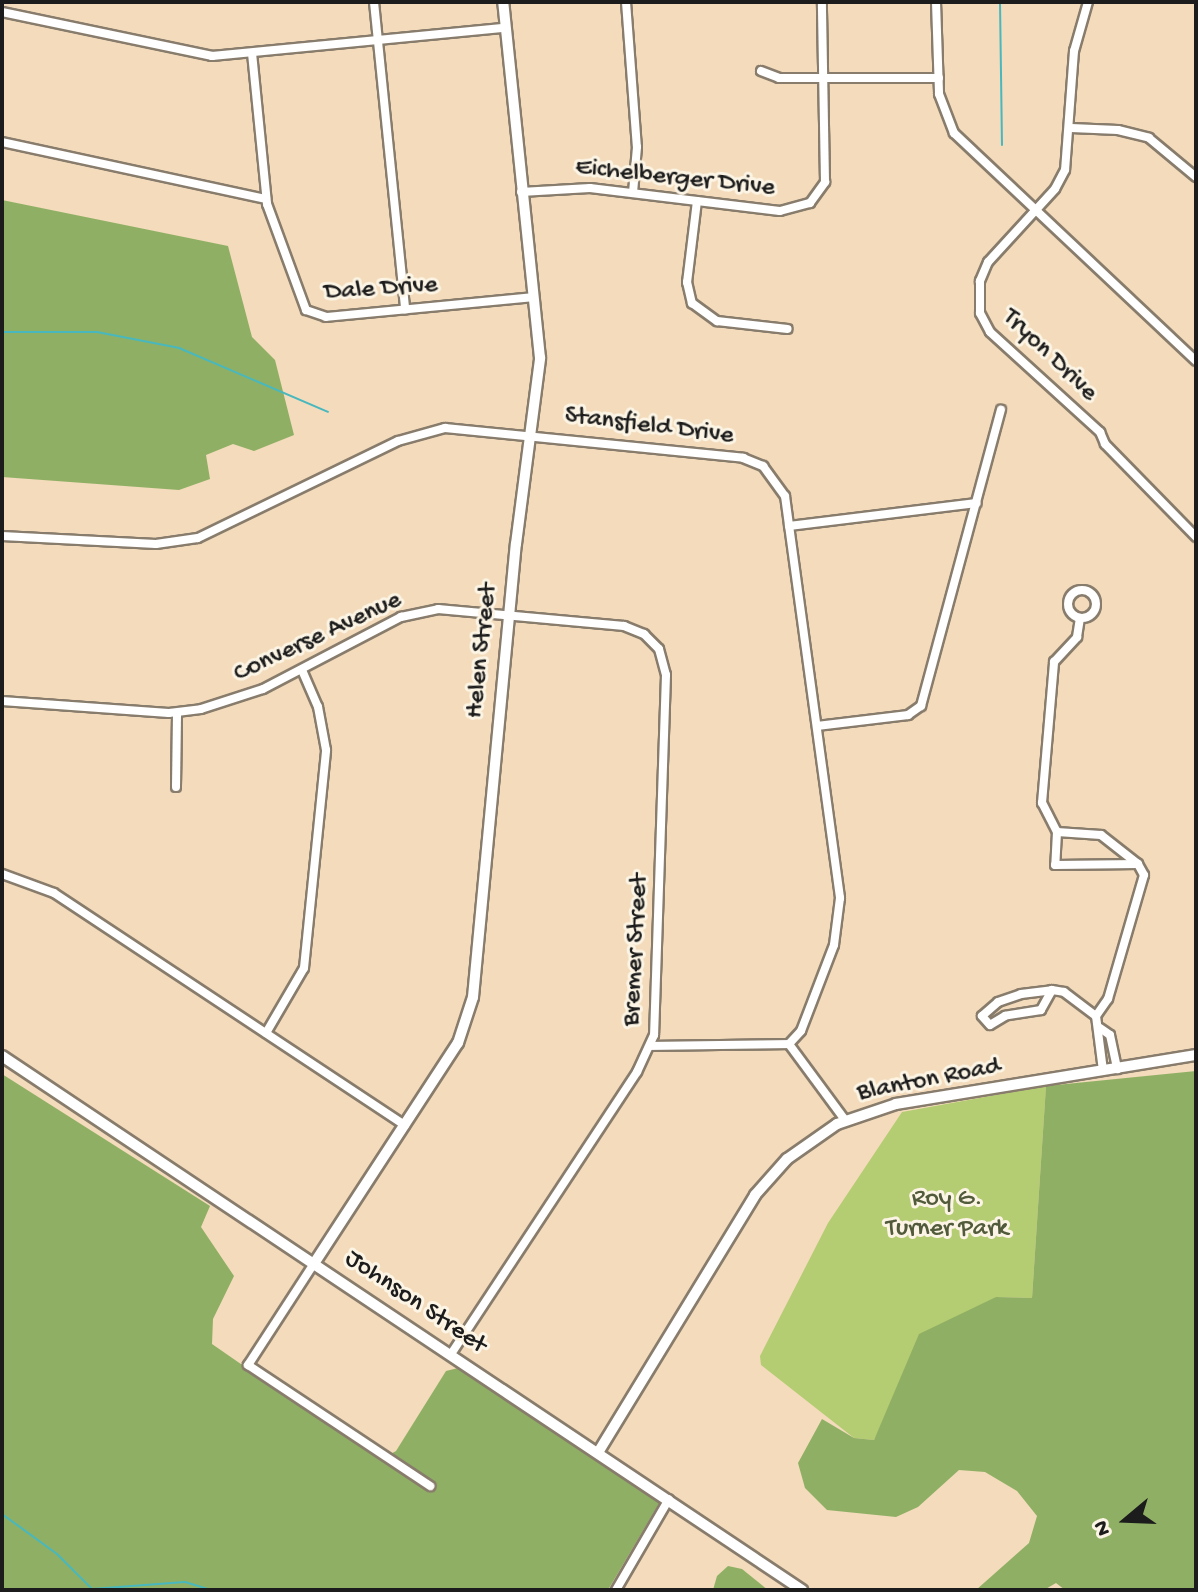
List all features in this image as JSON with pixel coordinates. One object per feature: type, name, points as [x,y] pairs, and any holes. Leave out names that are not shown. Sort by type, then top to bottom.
[{"type":"street","points":[[374,2],[405,309]]},
{"type":"street","name":"Helen Street","points":[[315,1262],[458,1043],[471,1005],[509,614],[540,358],[503,2]]},
{"type":"street","points":[[626,2],[637,147],[633,193]]},
{"type":"street","name":"Eichelberger Drive","points":[[521,192],[569,187],[790,211],[814,200],[825,182],[822,2]]},
{"type":"street","points":[[936,2],[942,109],[954,133],[1034,212],[1196,361]]},
{"type":"street","name":"Tryon Drive","points":[[1088,2],[1074,51],[1071,128],[1065,170],[1034,212],[983,271],[978,303],[984,323],[1100,432],[1105,444],[1196,537]]},
{"type":"street","points":[[2,12],[190,54],[252,53],[505,28]]},
{"type":"street","name":"Dale Drive","points":[[252,53],[266,199],[306,310],[326,317],[533,297]]},
{"type":"street","points":[[761,71],[779,78],[939,78]]},
{"type":"street","points":[[1071,128],[1118,130],[1149,138],[1196,177]]},
{"type":"street","points":[[2,142],[266,199]]},
{"type":"street","points":[[697,201],[687,282],[692,303],[717,321],[788,329]]},
{"type":"street","points":[[817,726],[908,715],[921,706],[1001,410]]},
{"type":"street","name":"Stansfield Drive","points":[[2,536],[156,544],[187,541],[228,527],[423,431],[531,434],[753,461],[778,481],[789,526],[840,914],[834,945],[801,1031],[789,1044]]},
{"type":"street","points":[[789,526],[977,503]]},
{"type":"street","name":"Converse Avenue","points":[[2,701],[177,713],[245,697],[406,616],[454,608],[509,614]]},
{"type":"street","name":"Bremer Street","points":[[452,1353],[651,1046],[656,1025],[665,664],[652,641],[634,629],[509,614]]},
{"type":"street","points":[[1080,618],[1077,637],[1054,662],[1042,803],[1057,832],[1055,865],[1138,864]]},
{"type":"street","points":[[266,1033],[304,968],[326,750],[318,707],[302,670]]},
{"type":"street","points":[[176,787],[177,713]]},
{"type":"street","points":[[1057,832],[1101,835],[1138,864],[1144,880],[1108,999],[1096,1016]]},
{"type":"street","points":[[2,874],[54,893],[405,1125]]},
{"type":"street","points":[[1052,990],[1041,1010],[1005,1016],[990,1025],[982,1016],[998,1002],[1052,990],[1064,992],[1096,1016],[1100,1028],[1103,1071]]},
{"type":"street","points":[[1100,1028],[1110,1035],[1117,1069]]},
{"type":"street","points":[[651,1046],[789,1044],[845,1120]]},
{"type":"street","name":"Blanton Road","points":[[599,1451],[755,1195],[800,1148],[845,1120],[896,1104],[1196,1055]]},
{"type":"street","name":"Johnson Street","points":[[2,1056],[599,1451],[801,1590]]},
{"type":"street","points":[[315,1262],[248,1365],[430,1486]]},
{"type":"street","points":[[616,1590],[669,1499]]},
{"type":"green space","points":[[2,200],[228,246],[252,337],[275,360],[294,435],[254,451],[233,444],[206,455],[210,479],[179,490],[2,477]]},
{"type":"green space","points":[[1196,1071],[1196,1590],[1065,1590],[1056,1583],[1044,1590],[976,1590],[1029,1543],[1037,1516],[1017,1491],[985,1472],[959,1470],[918,1507],[896,1517],[827,1510],[805,1488],[798,1463],[822,1419],[854,1438],[874,1440],[919,1334],[996,1297],[1032,1298],[1046,1086]]},
{"type":"green space","points":[[2,1074],[210,1206],[201,1227],[234,1276],[213,1319],[212,1344],[380,1460],[396,1451],[446,1371],[458,1368],[661,1500],[608,1590],[2,1590]]},
{"type":"green space","name":"Roy G. Turner Park","points":[[1046,1086],[1032,1298],[996,1297],[887,1414],[874,1440],[854,1438],[761,1365],[760,1356],[828,1223],[902,1112]]},
{"type":"green space","points":[[728,1566],[742,1569],[768,1590],[713,1590],[717,1576]]},
{"type":"waterway","points":[[1000,2],[1002,145]]},
{"type":"waterway","points":[[2,332],[97,332],[179,348],[328,412]]},
{"type":"waterway","points":[[2,1514],[57,1554],[92,1589]]},
{"type":"waterway","points":[[92,1589],[185,1582],[211,1590]]}]
